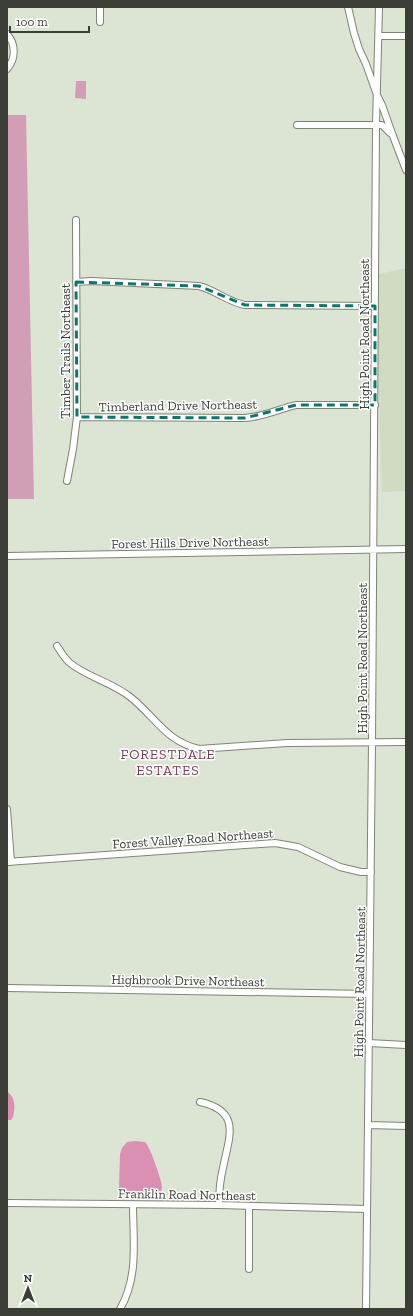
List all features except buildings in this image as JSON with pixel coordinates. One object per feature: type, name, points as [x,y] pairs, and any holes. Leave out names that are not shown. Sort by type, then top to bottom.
[{"type":"street","points":[[100,7],[100,22]]},
{"type":"street","points":[[348,7],[354,33],[406,170]]},
{"type":"street","name":"High Point Road Northeast","points":[[366,1309],[375,405],[376,125],[379,7]]},
{"type":"street","points":[[7,34],[12,41],[14,54],[13,60],[7,69]]},
{"type":"street","points":[[379,36],[406,36]]},
{"type":"street","points":[[297,126],[382,125],[393,136]]},
{"type":"street","name":"Timber Trails Northeast","points":[[67,481],[77,417],[76,220]]},
{"type":"street","points":[[76,282],[91,281],[199,286],[212,290],[232,302],[245,304],[375,306]]},
{"type":"street","name":"Timberland Drive Northeast","points":[[77,417],[245,418],[263,416],[286,407],[296,405],[375,405]]},
{"type":"street","name":"Forest Hills Drive Northeast","points":[[7,556],[406,549]]},
{"type":"street","points":[[57,646],[68,662],[79,670],[116,687],[143,708],[170,736],[190,747],[199,749],[287,743],[406,742]]},
{"type":"street","points":[[7,809],[9,862]]},
{"type":"street","name":"Forest Valley Road Northeast","points":[[9,862],[274,843],[298,847],[340,867],[361,872],[371,872]]},
{"type":"street","name":"Highbrook Drive Northeast","points":[[7,988],[369,994]]},
{"type":"street","points":[[369,1044],[406,1045]]},
{"type":"street","points":[[200,1102],[211,1104],[220,1109],[230,1126],[230,1136],[220,1181],[219,1205]]},
{"type":"street","points":[[368,1125],[406,1126]]},
{"type":"street","name":"Franklin Road Northeast","points":[[7,1203],[219,1205],[367,1209]]},
{"type":"street","points":[[120,1309],[128,1294],[132,1276],[133,1204]]},
{"type":"street","points":[[249,1207],[249,1269]]},
{"type":"highlighted area","points":[[76,282],[199,286],[245,305],[375,306],[375,405],[296,405],[245,418],[77,417]]},
{"type":"shaded area","points":[[76,81],[86,81],[86,99],[75,98]]},
{"type":"shaded area","points":[[7,115],[26,115],[34,499],[7,499]]},
{"type":"shaded area","points":[[406,268],[406,491],[382,492],[375,275]]},
{"type":"shaded area","points":[[8,1092],[11,1095],[14,1104],[14,1114],[11,1120],[7,1120]]},
{"type":"shaded area","points":[[127,1142],[145,1142],[150,1150],[158,1170],[162,1186],[161,1193],[159,1194],[128,1195],[121,1193],[119,1189],[120,1154],[122,1148]]},
{"type":"district","name":"FORESTDALE ESTATES","points":[[168,762]]}]
